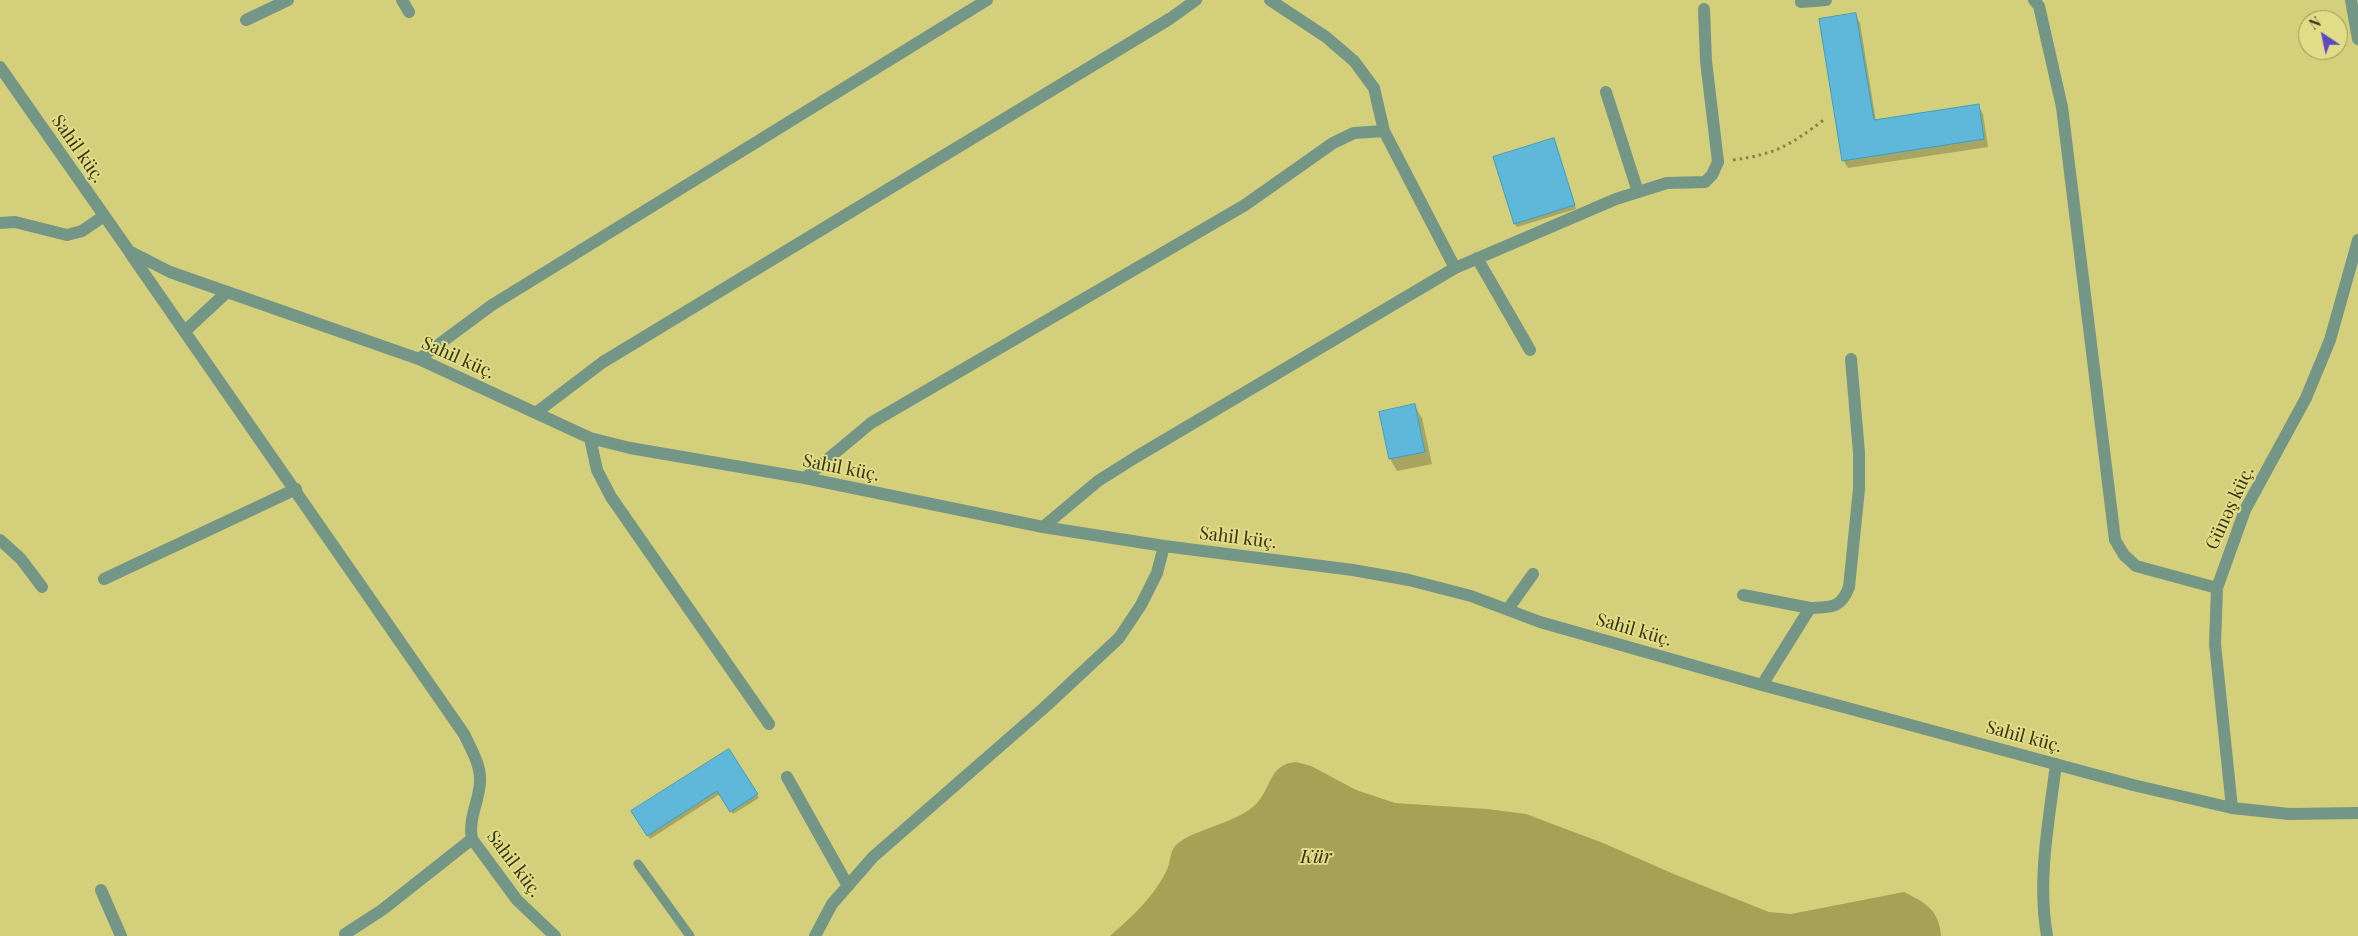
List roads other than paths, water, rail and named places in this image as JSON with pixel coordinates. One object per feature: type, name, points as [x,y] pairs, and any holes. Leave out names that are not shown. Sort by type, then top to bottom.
[{"type":"street","points":[[246,20],[288,0]]},
{"type":"street","points":[[402,0],[409,12]]},
{"type":"street","points":[[418,359],[492,305],[987,0]]},
{"type":"street","points":[[537,412],[603,362],[1171,18],[1196,0]]},
{"type":"street","points":[[1270,0],[1326,37],[1354,61],[1374,88],[1384,131],[1455,268]]},
{"type":"street","points":[[1801,2],[1826,0]]},
{"type":"street","points":[[2034,0],[2039,6],[2062,107],[2115,540],[2124,555],[2136,566],[2217,588]]},
{"type":"street","points":[[2351,0],[2358,39]]},
{"type":"street","points":[[1043,527],[1098,481],[1136,457],[1455,268],[1616,199],[1667,183],[1705,182],[1712,175],[1718,162],[1706,61],[1704,9]]},
{"type":"street","name":"Sahil küç.","points":[[0,67],[464,734],[476,759],[480,781],[470,826],[472,839],[517,900],[555,936]]},
{"type":"street","points":[[1606,92],[1638,192]]},
{"type":"street","points":[[805,478],[872,423],[1245,205],[1333,143],[1354,133],[1384,131]]},
{"type":"street","points":[[0,223],[16,222],[67,235],[82,231],[104,216]]},
{"type":"street","name":"Günəş küç.","points":[[2232,808],[2215,644],[2217,588],[2245,510],[2306,398],[2330,340],[2358,240]]},
{"type":"street","name":"Sahil küç.","points":[[129,251],[170,272],[418,359],[537,412],[590,438],[630,448],[805,478],[1043,527],[1164,546],[1353,570],[1400,578],[1471,596],[1540,622],[1762,685],[2056,764],[2232,808],[2289,814],[2358,813]]},
{"type":"street","points":[[1477,258],[1530,350]]},
{"type":"street","points":[[185,331],[227,292]]},
{"type":"street","points":[[1743,595],[1810,608],[1833,607],[1845,598],[1849,587],[1859,488],[1859,453],[1851,359]]},
{"type":"street","points":[[590,438],[597,470],[611,497],[769,724]]},
{"type":"street","points":[[104,579],[296,490]]},
{"type":"street","points":[[0,540],[21,559],[42,587]]},
{"type":"street","points":[[815,936],[832,904],[873,858],[1045,707],[1119,638],[1141,605],[1157,573],[1164,546]]},
{"type":"street","points":[[1508,609],[1533,574]]},
{"type":"street","points":[[1762,685],[1810,608]]},
{"type":"street","points":[[2047,936],[2044,918],[2043,878],[2056,764]]},
{"type":"street","points":[[788,777],[848,886]]},
{"type":"street","points":[[344,935],[382,910],[472,839]]},
{"type":"street","points":[[101,890],[122,936]]},
{"type":"lane","points":[[638,864],[690,936]]},
{"type":"water","name":"Kür","points":[[1296,762],[1311,766],[1356,790],[1395,803],[1487,809],[1526,814],[1603,843],[1676,875],[1769,912],[1791,914],[1904,892],[1930,908],[1940,927],[1941,936],[1110,936],[1152,894],[1166,872],[1176,845],[1192,835],[1235,818],[1254,806],[1260,800],[1280,767]]}]
